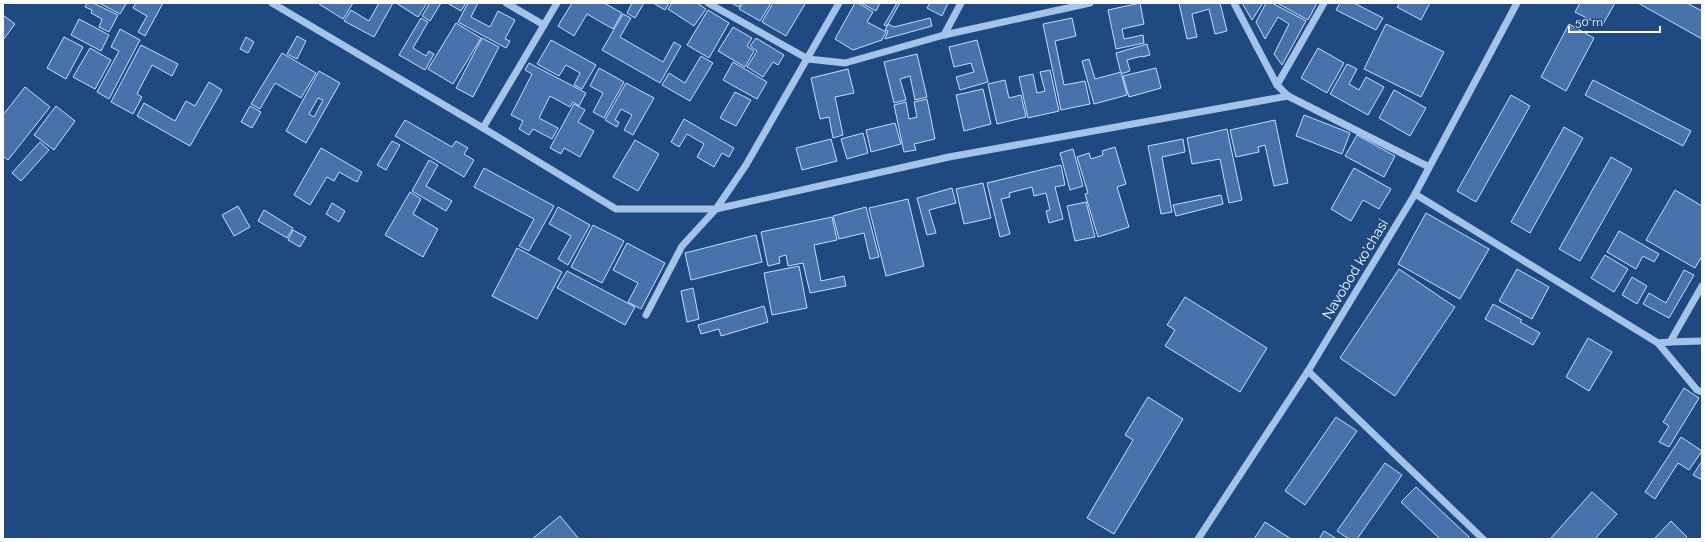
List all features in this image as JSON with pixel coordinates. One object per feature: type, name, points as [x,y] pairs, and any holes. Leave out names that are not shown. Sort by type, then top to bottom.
[{"type":"street","points":[[272,3],[616,209],[716,209],[949,156],[1288,96]]},
{"type":"street","points":[[506,3],[544,25]]},
{"type":"street","points":[[483,128],[557,3]]},
{"type":"street","points":[[708,3],[808,59],[845,62],[944,35],[1088,3]]},
{"type":"street","points":[[646,315],[682,246],[716,209],[746,165],[839,3]]},
{"type":"street","points":[[944,35],[961,3]]},
{"type":"street","points":[[1234,3],[1277,85],[1288,96],[1430,167]]},
{"type":"street","points":[[1277,85],[1324,3]]},
{"type":"street","name":"Navobod ko'chasi","points":[[1198,539],[1308,371],[1415,194],[1518,3]]},
{"type":"street","points":[[1415,194],[1658,343],[1697,390],[1702,392]]},
{"type":"street","points":[[1670,342],[1702,286]]},
{"type":"street","points":[[1658,343],[1702,341]]},
{"type":"street","points":[[1308,371],[1483,539]]},
{"type":"building","points":[[87,3],[93,3],[118,15],[109,32],[99,27],[102,19],[91,13],[92,10],[85,7]]},
{"type":"building","points":[[99,3],[125,3],[126,4],[120,14]]},
{"type":"building","points":[[136,3],[163,3],[145,36],[138,32],[147,16],[133,8]]},
{"type":"building","points":[[353,3],[343,19],[319,4]]},
{"type":"building","points":[[379,3],[393,3],[374,37],[344,21],[351,10],[369,21]]},
{"type":"building","points":[[396,3],[427,3],[418,17]]},
{"type":"building","points":[[430,3],[441,3],[430,21],[422,16]]},
{"type":"building","points":[[447,3],[466,3],[461,11]]},
{"type":"building","points":[[468,3],[478,3],[471,17],[490,27],[498,11],[515,20],[505,39],[510,41],[506,48],[458,22]]},
{"type":"building","points":[[572,3],[604,3],[622,13],[613,29],[587,14],[574,36],[558,26]]},
{"type":"building","points":[[632,3],[644,3],[635,18],[627,13]]},
{"type":"building","points":[[653,3],[669,3],[665,10]]},
{"type":"building","points":[[672,3],[697,3],[706,9],[694,26],[668,9]]},
{"type":"building","points":[[731,3],[741,3],[739,7]]},
{"type":"building","points":[[743,3],[771,3],[760,21],[739,9]]},
{"type":"building","points":[[773,3],[805,4],[786,36],[762,22]]},
{"type":"building","points":[[855,3],[858,3],[873,12],[867,22],[886,32],[882,40],[853,50],[835,39]]},
{"type":"building","points":[[861,3],[880,3],[876,11]]},
{"type":"building","points":[[897,3],[900,3],[887,26],[884,25]]},
{"type":"building","points":[[930,3],[948,3],[942,16],[927,8]]},
{"type":"building","points":[[1140,3],[1144,24],[1122,29],[1124,39],[1143,35],[1144,43],[1116,49],[1108,10]]},
{"type":"building","points":[[1179,3],[1220,3],[1227,31],[1215,34],[1209,9],[1192,14],[1197,37],[1187,39]]},
{"type":"building","points":[[1242,3],[1263,3],[1252,20]]},
{"type":"building","points":[[1266,3],[1272,3],[1306,21],[1282,65],[1274,54],[1289,24],[1278,17],[1265,39],[1256,22]]},
{"type":"building","points":[[1277,3],[1317,3],[1308,20]]},
{"type":"building","points":[[1340,3],[1354,3],[1383,18],[1376,30],[1336,10]]},
{"type":"building","points":[[1400,3],[1430,3],[1421,20],[1397,7]]},
{"type":"building","points":[[1580,3],[1615,3],[1602,26],[1575,12]]},
{"type":"building","points":[[1638,3],[1687,3],[1702,11],[1702,39]]},
{"type":"building","points":[[708,10],[729,23],[709,58],[687,45]]},
{"type":"building","points":[[623,14],[631,18],[620,37],[663,62],[674,42],[681,46],[660,83],[602,50]]},
{"type":"building","points":[[3,15],[15,24],[3,40]]},
{"type":"building","points":[[421,18],[428,22],[413,48],[426,56],[429,51],[434,54],[425,70],[399,55]]},
{"type":"building","points":[[930,18],[932,26],[885,39],[888,31],[885,30],[888,24],[894,27]]},
{"type":"building","points":[[1072,18],[1076,36],[1055,41],[1064,85],[1085,81],[1090,104],[1061,110],[1043,24]]},
{"type":"building","points":[[79,19],[109,35],[101,51],[71,35]]},
{"type":"building","points":[[456,23],[481,38],[453,84],[428,69]]},
{"type":"building","points":[[1386,24],[1444,52],[1421,97],[1364,69]]},
{"type":"building","points":[[1569,24],[1594,38],[1566,91],[1541,77]]},
{"type":"building","points":[[733,27],[752,38],[747,46],[754,51],[745,67],[718,51]]},
{"type":"building","points":[[120,29],[140,40],[109,99],[97,92],[119,51],[111,47]]},
{"type":"building","points":[[297,36],[306,41],[297,59],[287,54]]},
{"type":"building","points":[[64,37],[83,47],[66,79],[47,68]]},
{"type":"building","points":[[246,37],[254,42],[248,53],[240,49]]},
{"type":"building","points":[[482,38],[499,47],[473,97],[456,88]]},
{"type":"building","points":[[756,38],[784,55],[778,65],[773,62],[763,77],[747,67],[757,51],[750,46]]},
{"type":"building","points":[[551,40],[596,65],[582,89],[574,85],[580,73],[566,65],[559,76],[537,64]]},
{"type":"building","points":[[977,40],[988,82],[960,90],[956,77],[974,72],[971,63],[954,67],[949,47]]},
{"type":"building","points":[[1147,44],[1150,55],[1127,60],[1130,71],[1121,74],[1116,53]]},
{"type":"building","points":[[141,45],[178,64],[172,76],[152,65],[137,94],[142,97],[133,114],[111,102]]},
{"type":"building","points":[[90,48],[111,60],[95,89],[73,77]]},
{"type":"building","points":[[1318,48],[1344,63],[1327,93],[1301,78]]},
{"type":"building","points":[[282,53],[316,73],[301,98],[275,83],[260,109],[251,104]]},
{"type":"building","points":[[917,54],[927,97],[915,100],[910,76],[900,79],[906,100],[894,103],[884,62]]},
{"type":"building","points":[[701,56],[713,63],[690,101],[662,85],[669,73],[685,83]]},
{"type":"building","points":[[1089,59],[1095,79],[1121,72],[1127,95],[1094,104],[1082,61]]},
{"type":"building","points":[[733,62],[767,82],[757,99],[723,80]]},
{"type":"building","points":[[529,63],[586,93],[579,106],[573,102],[570,107],[550,96],[539,118],[558,128],[552,139],[533,129],[529,135],[519,129],[523,121],[511,115],[532,74],[525,70]]},
{"type":"building","points":[[1347,64],[1357,69],[1349,84],[1359,90],[1366,77],[1384,87],[1368,115],[1330,94]]},
{"type":"building","points":[[599,68],[624,82],[604,118],[593,112],[603,93],[590,86]]},
{"type":"building","points":[[1156,68],[1161,88],[1129,97],[1123,76]]},
{"type":"building","points":[[848,69],[854,93],[835,97],[843,135],[833,138],[829,117],[820,119],[811,78]]},
{"type":"building","points":[[1050,70],[1059,111],[1028,118],[1019,77],[1033,74],[1037,93],[1045,91],[1040,72]]},
{"type":"building","points":[[319,71],[340,83],[306,143],[286,131]],"holes":[[[318,98],[323,100],[314,117],[309,114]]]},
{"type":"building","points":[[1005,80],[1009,98],[1021,95],[1026,117],[997,124],[988,84]]},
{"type":"building","points":[[1593,80],[1691,131],[1683,146],[1585,95]]},
{"type":"building","points":[[209,82],[222,90],[190,146],[137,116],[144,103],[175,121],[186,101],[195,106]]},
{"type":"building","points":[[626,83],[654,98],[633,135],[624,130],[632,115],[621,109],[615,120],[619,122],[617,127],[605,120]]},
{"type":"building","points":[[25,87],[50,107],[8,160],[3,156],[3,115]]},
{"type":"building","points":[[983,89],[991,124],[964,131],[956,95]]},
{"type":"building","points":[[1394,90],[1426,108],[1410,136],[1379,118]]},
{"type":"building","points":[[735,92],[751,100],[736,126],[720,118]]},
{"type":"building","points":[[1511,95],[1530,106],[1476,202],[1457,191]]},
{"type":"building","points":[[927,99],[935,139],[914,144],[916,150],[904,152],[894,105],[906,102],[909,119],[917,117],[914,102]]},
{"type":"building","points":[[574,104],[585,110],[578,122],[594,131],[580,157],[564,148],[561,154],[550,148]]},
{"type":"building","points":[[56,106],[75,121],[54,150],[34,135]]},
{"type":"building","points":[[250,106],[261,112],[252,128],[241,122]]},
{"type":"building","points":[[1304,115],[1350,133],[1342,154],[1296,136]]},
{"type":"building","points":[[684,119],[734,148],[729,157],[722,153],[714,167],[697,157],[704,144],[687,134],[679,147],[671,142]]},
{"type":"building","points":[[405,120],[452,147],[456,141],[468,148],[464,154],[474,160],[464,177],[395,136]]},
{"type":"building","points":[[1275,120],[1288,183],[1274,186],[1265,145],[1258,147],[1259,152],[1236,157],[1230,130]]},
{"type":"building","points":[[895,123],[901,144],[871,152],[866,130]]},
{"type":"building","points":[[1564,127],[1583,138],[1530,233],[1511,222]]},
{"type":"building","points":[[1227,129],[1242,200],[1229,203],[1220,159],[1192,164],[1187,138]]},
{"type":"building","points":[[863,133],[868,153],[847,159],[841,139]]},
{"type":"building","points":[[1357,135],[1395,156],[1384,177],[1345,156]]},
{"type":"building","points":[[831,139],[837,161],[802,170],[796,148]]},
{"type":"building","points":[[1183,139],[1185,152],[1162,157],[1172,212],[1161,214],[1148,146]]},
{"type":"building","points":[[635,140],[659,154],[638,191],[613,177]]},
{"type":"building","points":[[392,141],[400,145],[386,170],[377,165]]},
{"type":"building","points":[[40,142],[49,150],[21,181],[12,173]]},
{"type":"building","points":[[1115,147],[1126,184],[1117,187],[1129,227],[1098,237],[1085,194],[1088,193],[1077,157],[1089,153],[1091,159],[1103,155],[1102,151]]},
{"type":"building","points":[[321,148],[362,172],[357,182],[339,172],[334,181],[327,177],[310,205],[294,195]]},
{"type":"building","points":[[1073,149],[1083,186],[1070,190],[1060,153]]},
{"type":"building","points":[[1611,157],[1632,169],[1580,261],[1559,249]]},
{"type":"building","points":[[429,160],[438,165],[426,186],[452,201],[446,211],[412,191]]},
{"type":"building","points":[[1061,165],[1065,185],[1055,187],[1063,219],[1049,223],[1046,211],[1050,210],[1046,193],[1034,196],[1032,187],[1009,193],[1010,197],[1001,199],[1010,234],[1000,237],[987,183]]},
{"type":"building","points":[[484,168],[554,206],[529,251],[519,246],[534,219],[474,187]]},
{"type":"building","points":[[1354,168],[1391,189],[1379,209],[1363,200],[1351,221],[1331,209]]},
{"type":"building","points":[[983,183],[991,218],[964,224],[956,189]]},
{"type":"building","points":[[952,188],[956,203],[929,210],[936,233],[927,235],[917,198]]},
{"type":"building","points":[[1675,190],[1702,206],[1702,256],[1695,268],[1646,240]]},
{"type":"building","points":[[410,192],[421,199],[413,214],[438,229],[423,257],[385,235]]},
{"type":"building","points":[[1221,195],[1223,204],[1176,216],[1173,205]]},
{"type":"building","points":[[908,199],[924,266],[886,276],[869,208]]},
{"type":"building","points":[[1086,202],[1095,237],[1075,241],[1067,206]]},
{"type":"building","points":[[332,203],[345,211],[339,222],[326,214]]},
{"type":"building","points":[[238,206],[250,227],[234,236],[222,215]]},
{"type":"building","points":[[558,207],[590,225],[568,265],[558,259],[571,236],[549,224]]},
{"type":"building","points":[[866,207],[879,257],[870,259],[864,233],[839,239],[833,216]]},
{"type":"building","points":[[264,210],[293,228],[287,238],[258,221]]},
{"type":"building","points":[[1426,213],[1489,249],[1460,299],[1398,264]]},
{"type":"building","points":[[832,217],[837,240],[814,245],[821,281],[844,276],[846,286],[810,293],[803,263],[788,266],[786,255],[779,257],[780,263],[768,266],[761,232]]},
{"type":"building","points":[[593,225],[624,241],[602,283],[571,267]]},
{"type":"building","points":[[293,230],[306,237],[300,247],[288,240]]},
{"type":"building","points":[[1619,231],[1659,254],[1654,262],[1643,256],[1636,269],[1607,252]]},
{"type":"building","points":[[756,235],[762,262],[691,280],[685,253]]},
{"type":"building","points":[[627,243],[665,263],[641,309],[628,302],[638,283],[613,270]]},
{"type":"building","points":[[517,248],[562,272],[537,319],[492,296]]},
{"type":"building","points":[[1605,255],[1628,269],[1614,292],[1591,278]]},
{"type":"building","points":[[799,266],[807,308],[772,315],[764,273]]},
{"type":"building","points":[[1399,269],[1455,307],[1395,396],[1340,358]]},
{"type":"building","points":[[1517,269],[1549,287],[1532,319],[1499,301]]},
{"type":"building","points":[[1684,270],[1694,275],[1669,318],[1643,304],[1649,293],[1666,303]]},
{"type":"building","points":[[567,271],[635,307],[625,325],[557,288]]},
{"type":"building","points":[[1632,277],[1647,286],[1637,304],[1622,295]]},
{"type":"building","points":[[693,288],[699,319],[687,322],[681,291]]},
{"type":"building","points":[[1185,297],[1267,348],[1240,392],[1165,346],[1175,330],[1167,325]]},
{"type":"building","points":[[1493,304],[1522,320],[1520,322],[1540,333],[1533,345],[1485,319]]},
{"type":"building","points":[[764,306],[768,322],[721,336],[719,329],[701,334],[698,325]]},
{"type":"building","points":[[1588,338],[1612,352],[1589,391],[1566,377]]},
{"type":"building","points":[[1684,388],[1699,398],[1669,447],[1659,442],[1669,426],[1663,422]]},
{"type":"building","points":[[1148,397],[1183,419],[1114,534],[1087,518],[1133,440],[1125,435]]},
{"type":"building","points":[[1336,417],[1357,431],[1305,505],[1285,491]]},
{"type":"building","points":[[1681,437],[1702,451],[1689,470],[1678,463],[1655,499],[1645,492]]},
{"type":"building","points":[[1702,461],[1702,480],[1693,475]]},
{"type":"building","points":[[1385,463],[1402,475],[1357,539],[1349,539],[1337,531]]},
{"type":"building","points":[[1416,487],[1469,537],[1467,539],[1440,539],[1401,502]]},
{"type":"building","points":[[1592,492],[1617,514],[1595,539],[1550,539]]},
{"type":"building","points":[[560,516],[579,539],[532,539]]},
{"type":"building","points":[[1671,521],[1687,537],[1686,539],[1654,539]]},
{"type":"building","points":[[1265,522],[1291,539],[1254,539]]},
{"type":"building","points":[[1324,531],[1337,539],[1319,539]]}]
